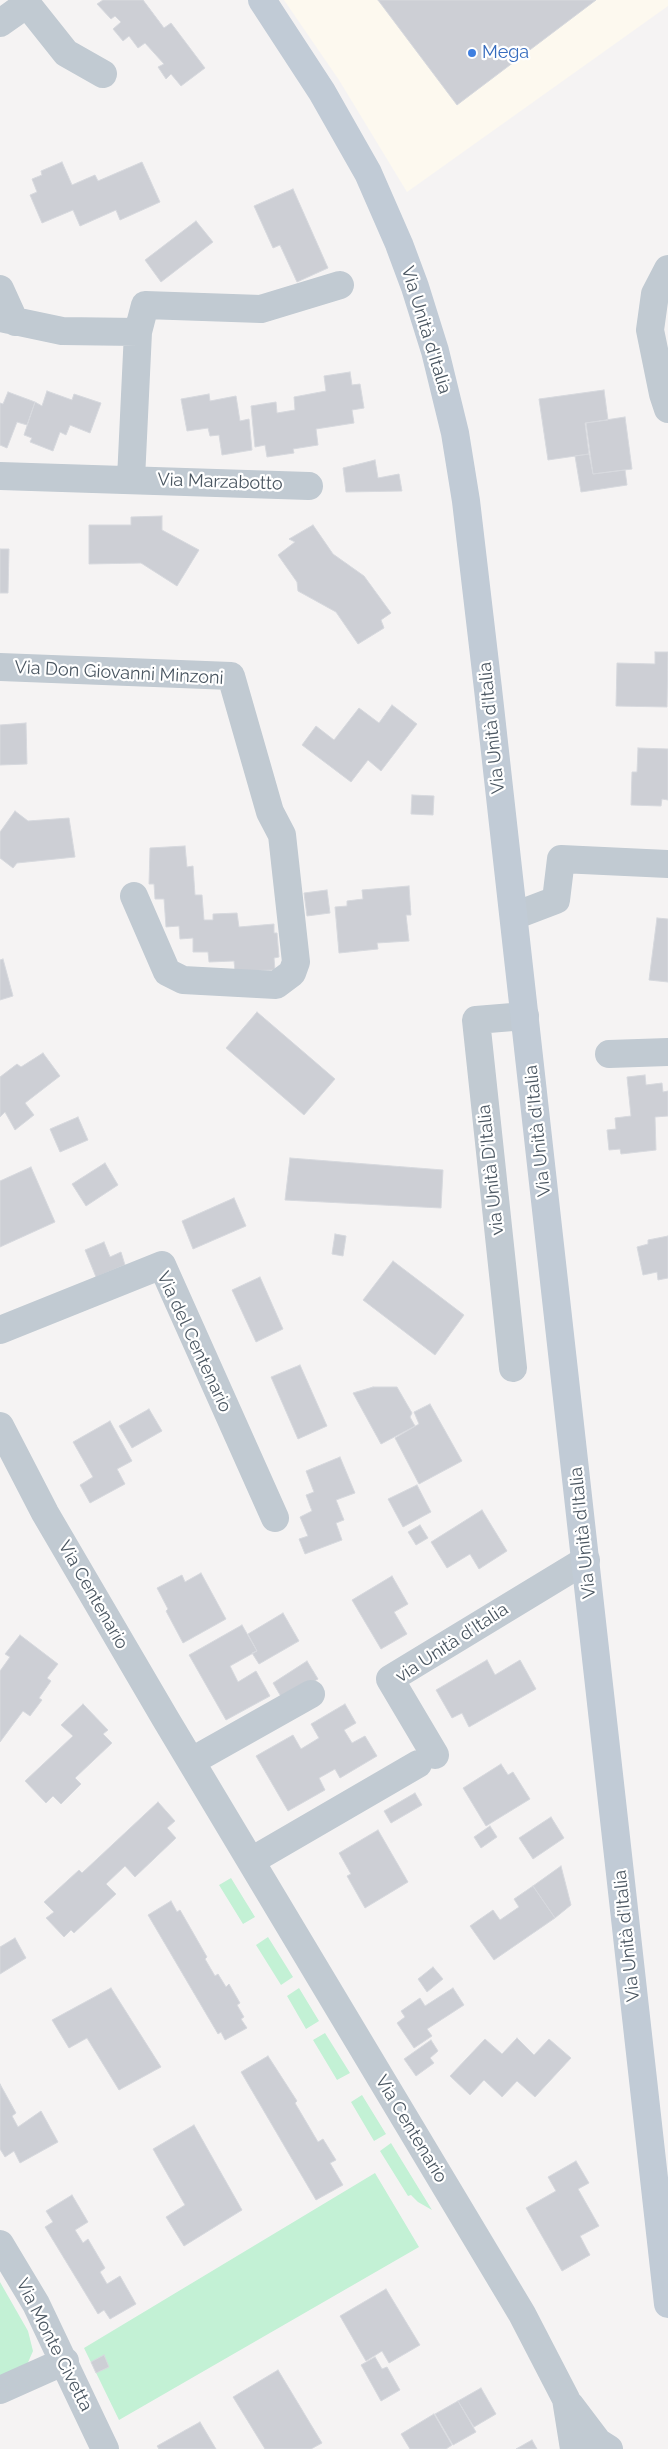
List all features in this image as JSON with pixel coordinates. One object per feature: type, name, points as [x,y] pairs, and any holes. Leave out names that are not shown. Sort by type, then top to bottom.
[{"type":"street","name":"Via Unità d'Italia","points":[[262,0],[322,92],[368,173],[399,244],[435,351],[455,433],[466,501],[514,916],[668,2304]]},
{"type":"street","points":[[0,23],[27,4],[66,53],[103,74]]},
{"type":"street","points":[[668,269],[655,294],[650,330],[663,394],[668,409]]},
{"type":"street","points":[[131,479],[138,332],[146,305],[261,309],[340,285]]},
{"type":"street","points":[[0,289],[7,320],[62,331],[138,332]]},
{"type":"street","name":"Via Marzabotto","points":[[0,476],[309,486]]},
{"type":"street","name":"Via Don Giovanni Minzoni","points":[[0,667],[230,676],[270,812],[282,835],[296,962],[292,973],[276,985],[183,980],[167,972],[134,896]]},
{"type":"street","points":[[514,916],[556,900],[561,859],[668,864]]},
{"type":"street","name":"via Unità D'Italia","points":[[512,1368],[476,1020],[525,1016]]},
{"type":"street","points":[[609,1054],[668,1052]]},
{"type":"street","name":"Via del Centenario","points":[[0,1330],[162,1265],[275,1518]]},
{"type":"street","name":"Via Centenario","points":[[0,1426],[45,1513],[522,2314],[566,2399],[598,2442],[610,2449]]},
{"type":"street","name":"via Unità d'Italia","points":[[251,1861],[427,1760],[390,1679],[586,1560]]},
{"type":"street","points":[[192,1761],[311,1694]]},
{"type":"street","name":"Via Monte Civetta","points":[[0,2244],[36,2304],[65,2361],[105,2449]]},
{"type":"street","points":[[0,2390],[65,2361]]},
{"type":"street","name":"Via Centenario","points":[[566,2399],[574,2449]]},
{"type":"shaded area","points":[[284,0],[668,0],[668,6],[407,192],[339,80]]},
{"type":"green space","points":[[231,1878],[255,1917],[243,1924],[219,1885]]},
{"type":"green space","points":[[268,1937],[293,1977],[281,1985],[256,1945]]},
{"type":"green space","points":[[299,1988],[319,2021],[306,2029],[287,1996]]},
{"type":"green space","points":[[325,2033],[350,2073],[337,2080],[313,2040]]},
{"type":"green space","points":[[362,2095],[386,2134],[374,2141],[351,2102]]},
{"type":"green space","points":[[391,2143],[432,2210],[418,2202],[411,2195],[408,2196],[380,2151]]},
{"type":"green space","points":[[375,2173],[419,2247],[119,2420],[84,2348]]},
{"type":"green space","points":[[0,2282],[28,2331],[33,2351],[26,2367],[0,2378]]},
{"type":"building","points":[[103,0],[143,0],[164,28],[171,23],[205,68],[181,86],[171,74],[166,79],[158,67],[164,64],[145,43],[138,48],[129,36],[123,41],[113,29],[121,22],[115,16],[111,19],[97,4]]},
{"type":"building","name":"Mega","points":[[378,0],[596,0],[457,105]]},
{"type":"building","points":[[62,162],[72,185],[95,175],[98,181],[142,162],[160,202],[120,220],[116,210],[80,226],[73,210],[42,223],[30,195],[37,192],[32,179],[42,175],[41,171]]},
{"type":"building","points":[[293,189],[328,268],[297,282],[280,245],[273,248],[254,206]]},
{"type":"building","points":[[196,221],[213,242],[161,282],[145,260]]},
{"type":"building","points":[[350,372],[352,385],[360,384],[364,408],[352,410],[354,423],[316,429],[318,445],[293,449],[294,453],[267,457],[265,445],[255,447],[251,406],[276,402],[277,413],[295,410],[294,397],[326,391],[324,376]]},
{"type":"building","points":[[604,390],[608,420],[585,423],[589,454],[548,460],[539,399]]},
{"type":"building","points":[[47,391],[72,400],[74,394],[101,403],[90,433],[70,425],[66,435],[60,432],[53,451],[30,442],[32,438],[24,435],[35,402],[42,406]]},
{"type":"building","points":[[8,392],[35,402],[27,425],[17,422],[7,448],[0,445],[0,403],[3,404]]},
{"type":"building","points":[[209,394],[210,401],[236,396],[240,421],[249,419],[252,450],[222,455],[219,435],[210,436],[208,428],[187,431],[181,399]]},
{"type":"building","points":[[625,417],[632,469],[593,474],[586,423]]},
{"type":"building","points":[[589,454],[593,474],[625,470],[627,485],[581,492],[575,456]]},
{"type":"building","points":[[375,460],[378,478],[399,474],[402,491],[346,492],[343,468]]},
{"type":"building","points":[[162,516],[162,530],[199,550],[177,586],[141,563],[89,564],[89,525],[131,525],[131,517]]},
{"type":"building","points":[[313,525],[333,554],[364,576],[391,613],[381,620],[384,628],[358,644],[336,612],[298,591],[297,582],[278,555],[295,542],[289,539]]},
{"type":"building","points":[[0,549],[9,549],[8,593],[0,593]]},
{"type":"building","points":[[655,652],[668,652],[667,707],[616,706],[617,663],[655,664]]},
{"type":"building","points":[[392,705],[417,724],[381,771],[368,760],[351,782],[302,745],[316,726],[334,740],[359,708],[379,723]]},
{"type":"building","points":[[26,723],[27,764],[0,765],[0,725]]},
{"type":"building","points":[[638,748],[668,749],[668,800],[662,799],[661,806],[631,805],[632,772],[637,772]]},
{"type":"building","points":[[412,795],[434,796],[433,815],[411,814]]},
{"type":"building","points":[[15,811],[28,821],[69,818],[75,857],[17,863],[13,868],[0,858],[0,832]]},
{"type":"building","points":[[185,846],[187,867],[193,866],[195,895],[202,895],[204,920],[213,920],[213,914],[237,913],[239,927],[274,924],[274,933],[277,933],[279,957],[274,958],[275,970],[235,971],[234,961],[209,962],[208,952],[193,952],[193,938],[180,939],[179,926],[166,927],[164,899],[155,899],[154,884],[149,884],[150,848]]},
{"type":"building","points":[[409,886],[411,915],[406,915],[409,941],[377,943],[378,949],[339,953],[335,907],[347,906],[347,901],[363,899],[362,890]]},
{"type":"building","points":[[327,890],[330,913],[307,916],[304,893]]},
{"type":"building","points":[[657,918],[668,919],[668,982],[649,980]]},
{"type":"building","points":[[3,959],[13,996],[0,1000],[0,960]]},
{"type":"building","points":[[257,1012],[335,1079],[304,1115],[226,1048]]},
{"type":"building","points":[[43,1053],[60,1076],[25,1103],[34,1115],[15,1130],[5,1112],[0,1117],[0,1077],[17,1064],[21,1067]]},
{"type":"building","points":[[645,1075],[646,1085],[662,1083],[663,1092],[668,1091],[668,1116],[655,1117],[656,1150],[621,1154],[620,1149],[609,1150],[607,1130],[616,1129],[615,1118],[631,1116],[627,1077]]},
{"type":"building","points":[[78,1117],[88,1140],[60,1152],[50,1129]]},
{"type":"building","points":[[290,1158],[443,1170],[441,1208],[285,1200]]},
{"type":"building","points":[[105,1163],[118,1185],[86,1206],[72,1184]]},
{"type":"building","points":[[31,1167],[55,1222],[0,1247],[0,1181]]},
{"type":"building","points":[[234,1198],[246,1226],[193,1249],[182,1221]]},
{"type":"building","points":[[335,1234],[346,1236],[343,1256],[332,1254]]},
{"type":"building","points":[[668,1236],[668,1278],[658,1280],[657,1272],[643,1275],[637,1247],[648,1244],[648,1240]]},
{"type":"building","points":[[104,1242],[110,1257],[121,1252],[125,1265],[96,1277],[85,1250]]},
{"type":"building","points":[[393,1261],[464,1315],[435,1355],[363,1300]]},
{"type":"building","points":[[260,1277],[283,1329],[256,1342],[232,1290]]},
{"type":"building","points":[[300,1365],[327,1426],[298,1439],[271,1377]]},
{"type":"building","points":[[373,1387],[397,1387],[412,1413],[410,1417],[415,1426],[381,1444],[353,1393]]},
{"type":"building","points":[[430,1404],[462,1461],[419,1484],[395,1438],[419,1424],[414,1412]]},
{"type":"building","points":[[149,1409],[162,1431],[132,1448],[119,1426]]},
{"type":"building","points":[[110,1421],[132,1461],[117,1469],[125,1484],[90,1503],[80,1485],[93,1477],[73,1442]]},
{"type":"building","points":[[340,1457],[355,1493],[336,1500],[344,1520],[336,1523],[342,1540],[305,1554],[299,1539],[308,1536],[300,1517],[312,1511],[306,1495],[314,1492],[306,1471]]},
{"type":"building","points":[[417,1485],[431,1512],[403,1527],[388,1499]]},
{"type":"building","points":[[482,1510],[507,1551],[479,1569],[470,1554],[447,1568],[431,1542]]},
{"type":"building","points":[[420,1525],[428,1538],[416,1545],[408,1532]]},
{"type":"building","points":[[201,1573],[226,1619],[183,1643],[166,1611],[168,1609],[157,1588],[182,1575],[185,1582]]},
{"type":"building","points":[[392,1576],[408,1604],[394,1612],[407,1634],[381,1649],[352,1600]]},
{"type":"building","points":[[283,1613],[299,1641],[259,1664],[252,1653],[257,1651],[248,1634]]},
{"type":"building","points":[[242,1625],[257,1651],[230,1666],[238,1682],[256,1671],[270,1696],[226,1720],[189,1655]]},
{"type":"building","points":[[20,1635],[58,1664],[47,1678],[51,1681],[39,1698],[42,1700],[30,1716],[23,1711],[0,1742],[0,1671],[10,1657],[5,1654]]},
{"type":"building","points":[[487,1660],[495,1675],[520,1660],[536,1689],[469,1727],[462,1713],[452,1718],[436,1690]]},
{"type":"building","points":[[307,1661],[318,1679],[283,1700],[273,1683]]},
{"type":"building","points":[[83,1704],[108,1730],[103,1734],[112,1743],[75,1778],[81,1784],[61,1804],[53,1796],[46,1803],[25,1781],[73,1736],[61,1725]]},
{"type":"building","points":[[345,1704],[356,1723],[344,1730],[352,1743],[365,1736],[377,1756],[340,1778],[335,1769],[319,1778],[325,1790],[288,1811],[256,1756],[293,1735],[301,1749],[319,1738],[311,1724]]},
{"type":"building","points":[[501,1764],[508,1775],[513,1772],[530,1799],[486,1826],[463,1788]]},
{"type":"building","points":[[415,1793],[422,1805],[391,1823],[384,1811]]},
{"type":"building","points":[[158,1802],[175,1821],[167,1828],[176,1838],[135,1877],[125,1866],[106,1884],[116,1894],[74,1933],[71,1930],[64,1937],[46,1918],[54,1912],[44,1902],[79,1870],[82,1873]]},
{"type":"building","points":[[551,1817],[564,1838],[533,1859],[519,1838]]},
{"type":"building","points":[[490,1826],[497,1837],[481,1848],[474,1837]]},
{"type":"building","points":[[378,1830],[408,1882],[365,1908],[347,1876],[351,1874],[339,1853]]},
{"type":"building","points":[[561,1866],[571,1905],[555,1918],[533,1886]]},
{"type":"building","points":[[533,1886],[555,1918],[494,1960],[470,1926],[493,1910],[500,1920],[519,1907],[514,1899]]},
{"type":"building","points":[[171,1901],[177,1912],[180,1910],[207,1957],[205,1959],[215,1976],[218,1974],[226,1987],[229,1984],[240,2003],[237,2005],[244,2017],[241,2019],[247,2028],[225,2040],[221,2032],[218,2034],[148,1915]]},
{"type":"building","points":[[15,1938],[26,1958],[0,1974],[0,1947]]},
{"type":"building","points":[[433,1967],[443,1979],[427,1992],[418,1979]]},
{"type":"building","points":[[111,1988],[161,2067],[119,2090],[87,2038],[69,2048],[52,2020]]},
{"type":"building","points":[[453,1988],[464,2005],[427,2029],[432,2036],[414,2048],[397,2023],[405,2017],[401,2011],[420,1998],[425,2006]]},
{"type":"building","points":[[517,2038],[534,2055],[549,2039],[571,2058],[535,2097],[517,2081],[502,2097],[484,2080],[470,2095],[450,2076],[485,2039],[502,2054]]},
{"type":"building","points":[[431,2040],[438,2051],[430,2058],[434,2063],[416,2076],[404,2059]]},
{"type":"building","points":[[268,2056],[297,2101],[295,2103],[318,2142],[323,2139],[336,2160],[330,2163],[343,2185],[316,2200],[241,2072]]},
{"type":"building","points":[[0,2084],[16,2113],[12,2116],[18,2127],[41,2111],[58,2142],[20,2163],[14,2151],[5,2157],[0,2149]]},
{"type":"building","points":[[194,2125],[242,2210],[184,2246],[166,2217],[185,2205],[153,2149]]},
{"type":"building","points":[[576,2161],[589,2183],[578,2189],[599,2226],[580,2236],[590,2255],[562,2271],[526,2208],[556,2191],[548,2177]]},
{"type":"building","points":[[72,2195],[88,2222],[75,2230],[83,2243],[88,2239],[105,2268],[100,2272],[107,2284],[120,2276],[136,2304],[110,2319],[104,2310],[98,2314],[45,2227],[53,2222],[46,2211]]},
{"type":"building","points":[[386,2289],[420,2345],[389,2363],[382,2351],[366,2361],[340,2316]]},
{"type":"building","points":[[104,2355],[109,2367],[96,2373],[91,2362]]},
{"type":"building","points":[[375,2357],[382,2369],[387,2367],[400,2390],[381,2401],[361,2365]]},
{"type":"building","points":[[278,2370],[322,2443],[311,2449],[265,2449],[233,2397]]},
{"type":"building","points":[[481,2388],[496,2414],[474,2427],[458,2401]]},
{"type":"building","points":[[458,2401],[476,2432],[453,2445],[435,2414]]},
{"type":"building","points":[[434,2414],[452,2445],[446,2449],[410,2449],[401,2434]]},
{"type":"building","points":[[200,2422],[216,2449],[159,2449],[157,2446]]},
{"type":"building","points":[[532,2440],[537,2449],[516,2449]]},
{"type":"place","name":"Mega","points":[[472,53]]}]
